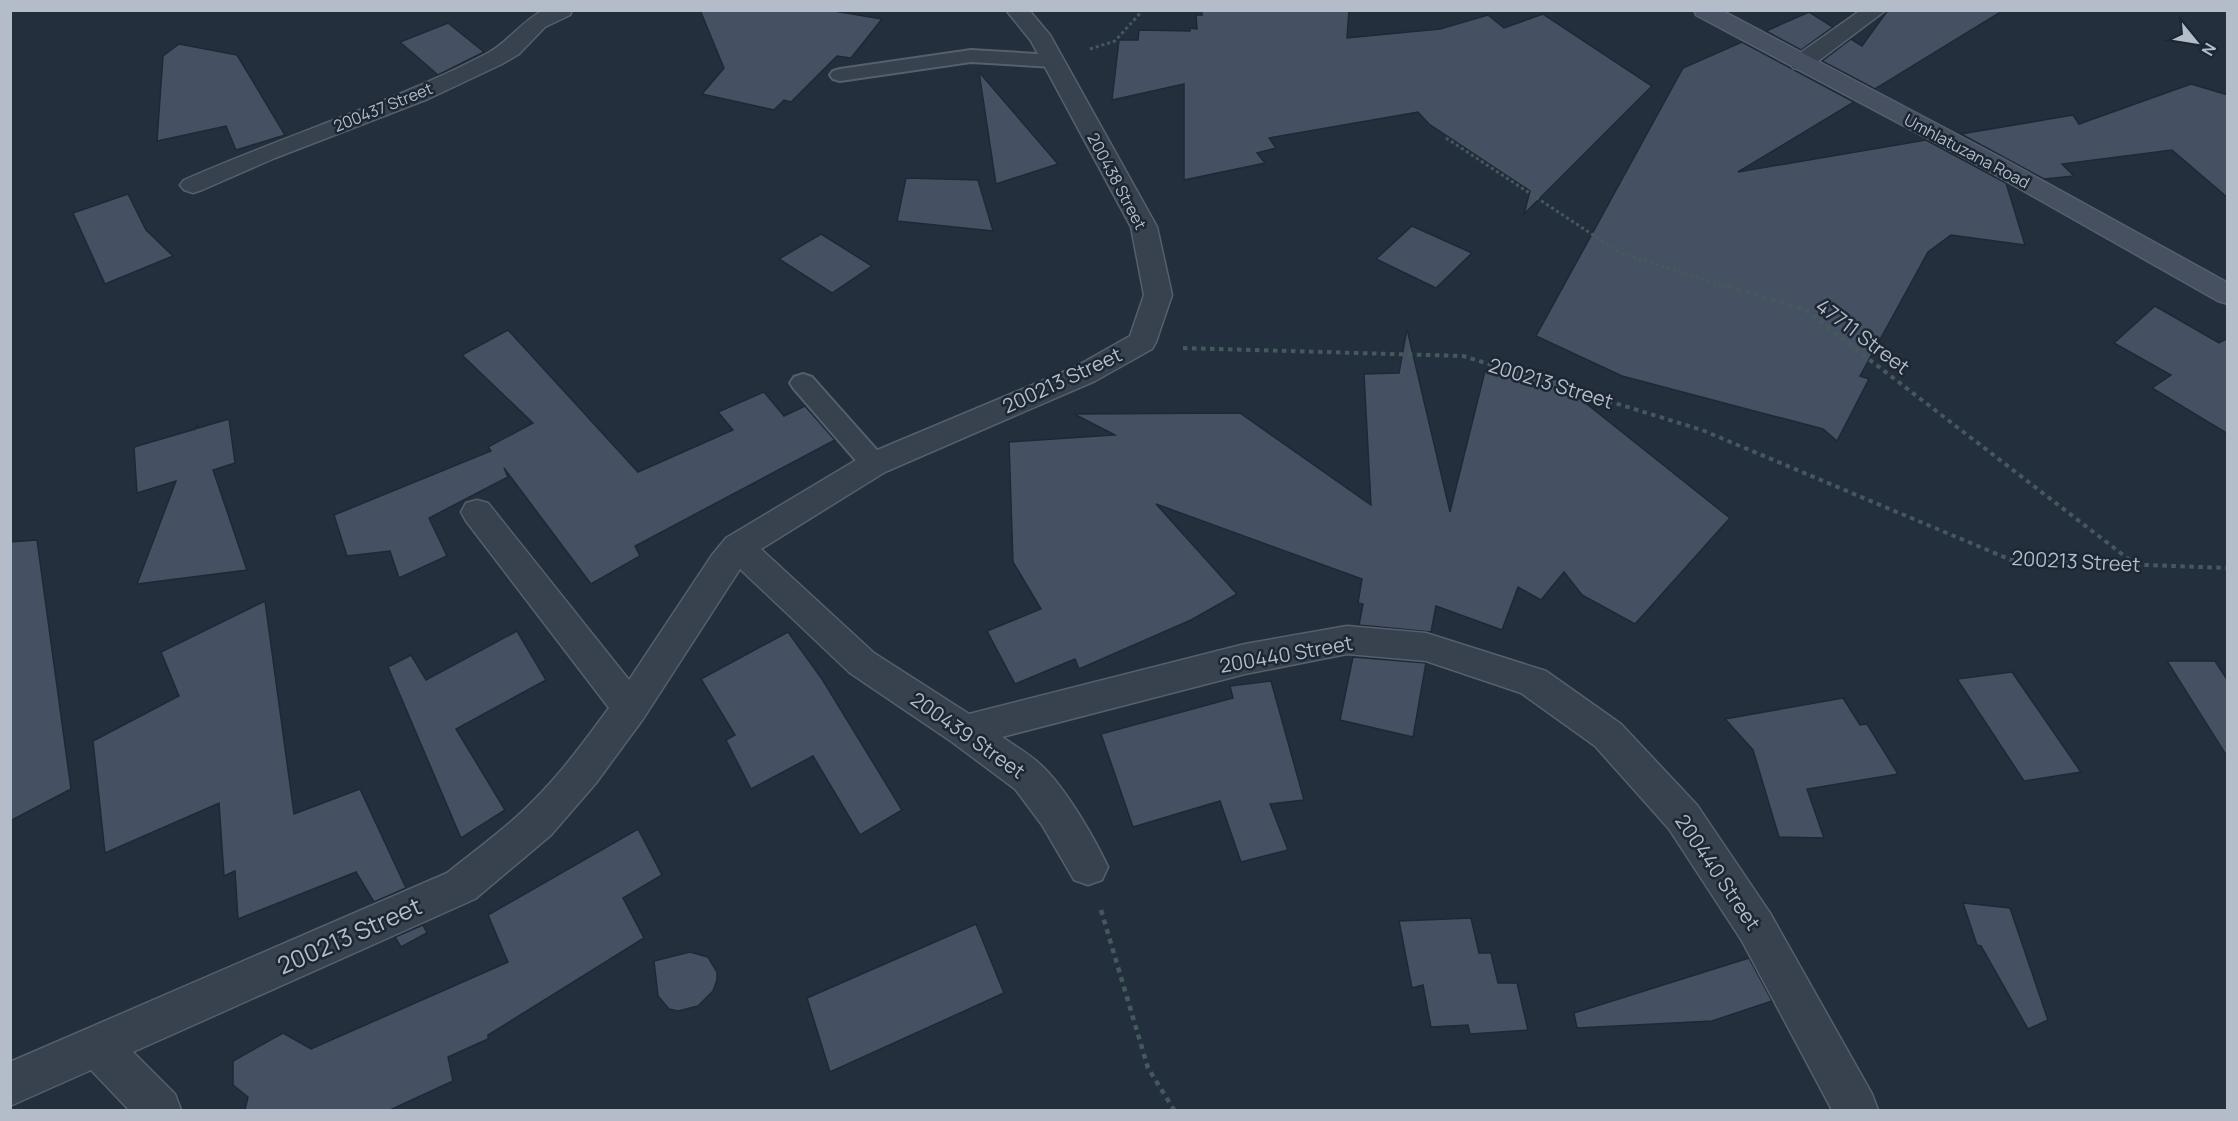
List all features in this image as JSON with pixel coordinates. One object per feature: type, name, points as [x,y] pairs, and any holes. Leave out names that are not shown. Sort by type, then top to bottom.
[{"type":"street","name":"200437 Street","points":[[193,185],[266,153],[420,94],[494,59],[511,49],[537,22],[562,10]]},
{"type":"street","name":"200438 Street","points":[[1016,10],[1030,24],[1053,61],[1144,227],[1158,295],[1142,342]]},
{"type":"street","name":"Umhlatuzana Road","points":[[1704,10],[1996,165],[2228,295]]},
{"type":"street","points":[[1801,63],[1876,10]]},
{"type":"street","name":"200213 Street","points":[[10,1084],[461,886],[517,840],[559,800],[630,708],[724,564],[738,548],[874,464],[1085,374],[1142,342]]},
{"type":"street","points":[[477,512],[630,708]]},
{"type":"street","name":"200439 Street","points":[[738,548],[862,663],[965,731],[1028,777],[1056,813],[1088,867]]},
{"type":"street","name":"200440 Street","points":[[965,731],[1245,659],[1347,640],[1426,647],[1533,682],[1608,735],[1683,817],[1756,927],[1856,1110]]},
{"type":"street","points":[[97,1045],[159,1110]]},
{"type":"lane","points":[[840,75],[971,56],[1053,61]]},
{"type":"lane","points":[[803,383],[874,464]]},
{"type":"path","points":[[1053,61],[1115,41],[1143,10]]},
{"type":"path","name":"47711 Street","points":[[1446,138],[1622,254],[1805,310],[2136,564]]},
{"type":"path","name":"200213 Street","points":[[1142,342],[1162,351],[1190,348],[1463,356],[1702,430],[2011,560],[2228,568]]},
{"type":"path","points":[[1088,867],[1148,1068],[1174,1110]]},
{"type":"building","points":[[700,10],[828,10],[882,19],[851,58],[837,56],[791,102],[784,100],[774,110],[702,94],[724,68]]},
{"type":"building","points":[[1202,10],[1349,10],[1347,38],[1440,29],[1488,15],[1504,28],[1543,14],[1652,86],[1524,214],[1530,191],[1429,124],[1418,112],[1269,138],[1276,148],[1257,153],[1265,163],[1184,180],[1184,84],[1112,100],[1119,40],[1138,40],[1139,30],[1190,31],[1190,28],[1197,29],[1196,15],[1202,15]]},
{"type":"building","points":[[1888,10],[2004,10],[1875,89],[1822,61],[1851,39],[1862,46]]},
{"type":"building","points":[[1809,12],[1833,27],[1801,50],[1766,31]]},
{"type":"building","points":[[448,23],[484,52],[438,75],[400,42]]},
{"type":"building","points":[[1742,42],[1854,102],[1738,172],[1926,140],[2006,183],[2025,245],[1951,235],[1928,252],[1860,376],[1869,379],[1837,441],[1823,429],[1622,376],[1536,336],[1683,68]]},
{"type":"building","points":[[179,44],[237,55],[285,135],[236,150],[226,126],[157,141],[163,56]]},
{"type":"building","points":[[979,72],[1058,164],[996,184]]},
{"type":"building","points":[[2191,84],[2228,95],[2228,198],[2172,150],[2062,164],[2074,176],[2044,179],[1961,134],[2073,115],[2079,124]]},
{"type":"building","points":[[906,178],[978,180],[993,231],[897,221]]},
{"type":"building","points":[[128,194],[146,230],[173,256],[105,284],[73,213]]},
{"type":"building","points":[[1412,226],[1472,253],[1436,288],[1376,259]]},
{"type":"building","points":[[821,234],[872,266],[832,293],[779,259]]},
{"type":"building","points":[[2155,306],[2219,343],[2228,338],[2228,434],[2152,388],[2171,375],[2114,343]]},
{"type":"building","points":[[1407,329],[1450,512],[1485,371],[1544,370],[1730,518],[1635,624],[1582,595],[1564,572],[1541,600],[1518,587],[1502,630],[1436,606],[1431,632],[1359,625],[1363,604],[1358,603],[1362,579],[1156,504],[1237,594],[1191,620],[1079,669],[1075,659],[1015,684],[987,631],[1041,609],[1013,562],[1009,442],[1115,435],[1074,414],[1240,413],[1371,505],[1364,374],[1399,373]]},
{"type":"building","points":[[508,330],[638,472],[733,430],[718,412],[764,392],[784,416],[805,406],[835,440],[635,546],[640,556],[591,584],[504,468],[508,477],[429,518],[447,556],[399,578],[390,551],[347,556],[334,515],[491,451],[488,447],[533,423],[462,355]]},
{"type":"building","points":[[229,419],[235,463],[213,470],[247,570],[137,584],[176,481],[137,493],[134,447],[196,429],[197,425],[198,428]]},
{"type":"building","points":[[37,540],[71,789],[10,821],[10,542]]},
{"type":"building","points":[[265,601],[294,814],[360,789],[406,888],[374,902],[356,872],[238,919],[235,871],[224,876],[219,803],[105,853],[93,741],[179,696],[161,652]]},
{"type":"building","points":[[517,631],[546,680],[456,729],[505,810],[461,838],[388,667],[411,655],[426,680]]},
{"type":"building","points":[[788,632],[822,679],[902,810],[860,835],[813,756],[751,789],[726,740],[735,735],[701,679]]},
{"type":"building","points":[[1353,657],[1426,663],[1413,737],[1340,720]]},
{"type":"building","points":[[2167,661],[2215,661],[2228,681],[2228,758]]},
{"type":"building","points":[[2012,672],[2081,772],[2024,781],[1957,679]]},
{"type":"building","points":[[1271,681],[1304,800],[1270,804],[1288,850],[1241,862],[1220,801],[1133,827],[1101,734],[1233,698],[1230,686]]},
{"type":"building","points":[[1843,698],[1860,725],[1867,724],[1898,774],[1807,789],[1824,838],[1779,837],[1753,750],[1725,719]]},
{"type":"building","points":[[638,829],[662,875],[623,898],[644,938],[488,1035],[488,1039],[448,1057],[453,1081],[390,1110],[245,1110],[248,1097],[233,1085],[233,1061],[283,1033],[311,1049],[508,962],[488,915]]},
{"type":"building","points":[[1963,903],[2010,908],[2048,1020],[2028,1029],[1981,946],[1977,945]]},
{"type":"building","points":[[1471,918],[1479,953],[1491,953],[1498,983],[1517,983],[1528,1030],[1470,1034],[1468,1025],[1431,1027],[1423,985],[1412,988],[1399,921]]},
{"type":"building","points":[[976,924],[1004,993],[830,1072],[807,998]]},
{"type":"building","points":[[423,925],[427,933],[401,947],[395,937]]},
{"type":"building","points":[[690,952],[708,957],[717,972],[713,991],[698,1006],[678,1011],[669,1009],[658,996],[654,961]]},
{"type":"building","points":[[1749,958],[1772,1001],[1712,1021],[1577,1028],[1574,1013]]}]
